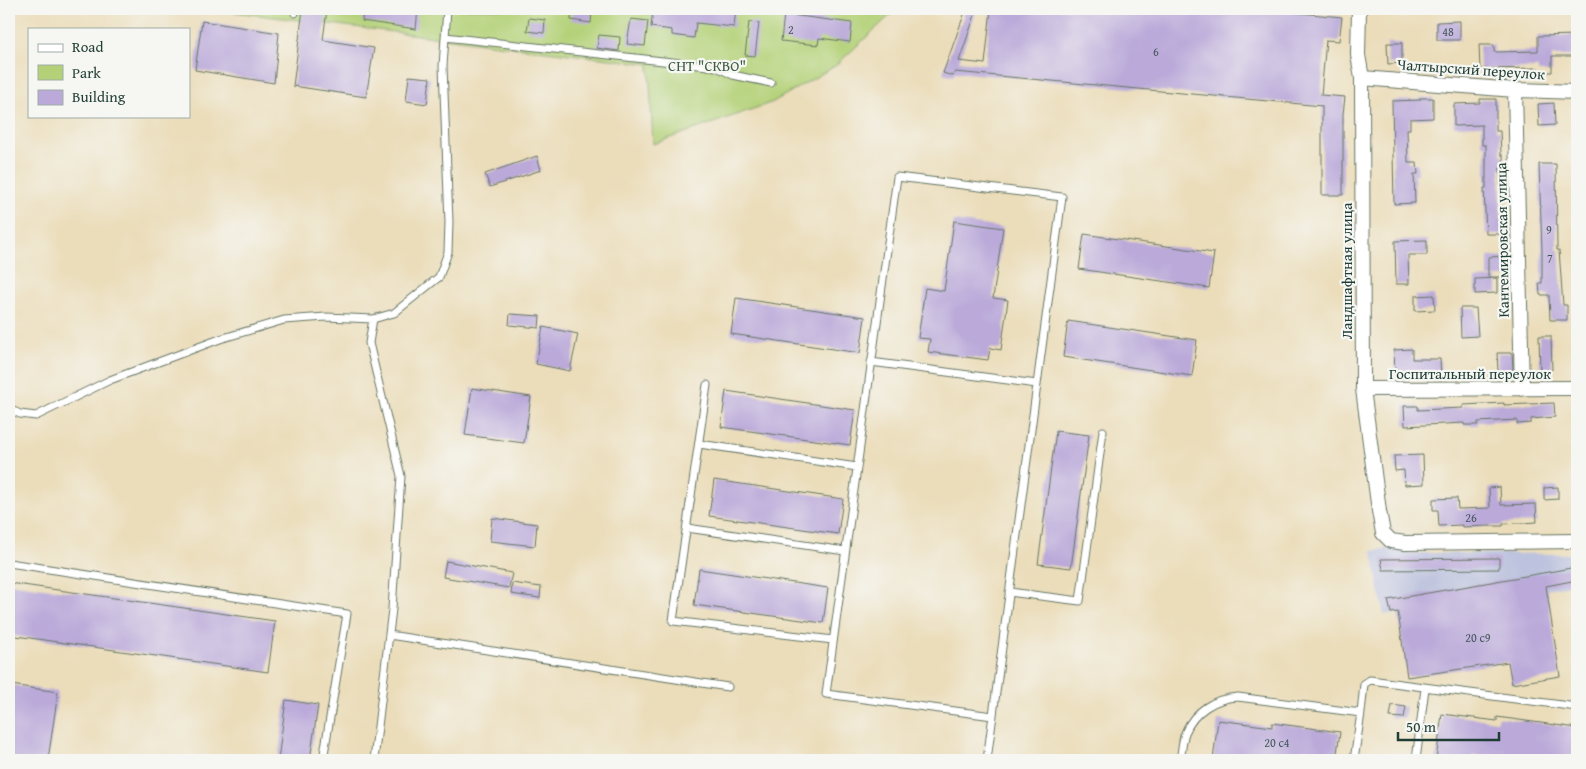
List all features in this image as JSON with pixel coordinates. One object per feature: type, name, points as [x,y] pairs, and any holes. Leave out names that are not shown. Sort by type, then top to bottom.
[{"type":"street","name":"Ландшафтная улица","points":[[1359,9],[1358,55],[1362,78],[1363,389],[1383,533],[1391,541],[1405,543],[1577,541]]},
{"type":"street","name":"Чалтырский переулок","points":[[1362,78],[1515,90],[1577,92]]},
{"type":"street","name":"Кантемировская улица","points":[[1515,90],[1522,389]]},
{"type":"street","name":"Госпитальный переулок","points":[[1363,389],[1577,388]]},
{"type":"lane","points":[[9,410],[20,414],[36,416],[110,380],[220,339],[284,320],[326,317],[373,319],[394,313],[439,277],[448,252],[449,222],[444,66],[447,9]]},
{"type":"lane","points":[[445,37],[717,67],[733,75],[771,83]]},
{"type":"lane","points":[[987,760],[993,716],[1009,592],[1062,197],[897,178],[826,694],[993,716]]},
{"type":"lane","points":[[373,319],[370,343],[401,476],[389,635],[374,760]]},
{"type":"lane","points":[[871,362],[1037,384]]},
{"type":"lane","points":[[707,384],[673,621],[833,640]]},
{"type":"lane","points":[[1009,592],[1080,601],[1103,431]]},
{"type":"lane","points":[[699,444],[856,468]]},
{"type":"lane","points":[[687,528],[845,551]]},
{"type":"lane","points":[[9,562],[347,614],[323,760]]},
{"type":"lane","points":[[389,635],[728,687]]},
{"type":"lane","points":[[1354,760],[1364,684],[1370,680],[1577,707]]},
{"type":"lane","points":[[1416,760],[1426,688]]},
{"type":"lane","points":[[1180,760],[1183,740],[1192,722],[1206,706],[1226,697],[1361,713]]},
{"type":"shaded area","points":[[1397,546],[1410,553],[1577,554],[1577,584],[1384,615],[1372,551]]},
{"type":"green space","name":"СНТ \"СКВО\"","points":[[210,9],[897,9],[835,66],[773,102],[653,144],[649,64]]},
{"type":"building","points":[[303,9],[327,9],[323,40],[374,48],[366,97],[293,86]]},
{"type":"building","points":[[363,9],[418,9],[416,29],[362,21]]},
{"type":"building","points":[[572,9],[592,9],[591,23],[571,20]]},
{"type":"building","points":[[653,9],[687,9],[711,12],[711,9],[736,9],[734,27],[696,23],[694,38],[672,35],[672,30],[651,27]]},
{"type":"building","points":[[966,9],[977,9],[959,61],[985,64],[991,9],[1257,9],[1342,17],[1339,41],[1326,40],[1321,95],[1345,97],[1343,114],[1343,195],[1322,195],[1322,106],[955,72],[953,76],[943,73]]},
{"type":"building","points":[[784,14],[852,23],[850,42],[819,38],[818,45],[781,41]]},
{"type":"building","points":[[529,18],[545,20],[544,33],[527,31]]},
{"type":"building","points":[[631,19],[648,21],[645,46],[627,44]]},
{"type":"building","points":[[202,21],[279,33],[274,83],[195,70]]},
{"type":"building","points":[[1460,21],[1460,40],[1437,40],[1437,22]]},
{"type":"building","points":[[749,22],[759,23],[755,56],[745,55]]},
{"type":"building","points":[[599,35],[620,37],[619,51],[597,48]]},
{"type":"building","points":[[1577,35],[1577,56],[1552,56],[1552,72],[1538,72],[1538,68],[1480,69],[1479,45],[1494,45],[1494,52],[1538,51],[1538,36]]},
{"type":"building","points":[[1387,43],[1402,43],[1402,63],[1388,64]]},
{"type":"building","points":[[409,76],[430,78],[427,104],[406,101]]},
{"type":"building","points":[[1420,98],[1433,98],[1433,118],[1410,119],[1410,129],[1407,129],[1408,163],[1417,163],[1418,174],[1414,174],[1415,203],[1394,204],[1392,101],[1420,100]]},
{"type":"building","points":[[1480,99],[1496,99],[1496,131],[1500,131],[1501,155],[1503,155],[1504,168],[1500,168],[1501,219],[1504,218],[1504,234],[1486,234],[1484,188],[1486,188],[1486,145],[1482,145],[1482,125],[1454,126],[1454,104],[1480,103]]},
{"type":"building","points":[[1554,103],[1555,125],[1539,126],[1538,104]]},
{"type":"building","points":[[537,156],[541,170],[490,187],[485,174]]},
{"type":"building","points":[[1539,164],[1556,164],[1557,250],[1559,250],[1563,305],[1567,305],[1567,320],[1550,320],[1549,295],[1540,295],[1539,283],[1542,283],[1542,251]]},
{"type":"building","points":[[954,221],[1003,228],[993,298],[1008,300],[1001,350],[990,348],[988,360],[928,352],[930,339],[918,338],[925,288],[944,291]]},
{"type":"building","points":[[1084,234],[1214,253],[1209,288],[1079,269]]},
{"type":"building","points":[[1427,240],[1427,255],[1408,255],[1409,284],[1396,284],[1395,241]]},
{"type":"building","points":[[1510,256],[1511,277],[1488,277],[1488,257]]},
{"type":"building","points":[[1497,278],[1497,293],[1475,294],[1475,279]]},
{"type":"building","points":[[1434,295],[1435,310],[1415,311],[1415,296]]},
{"type":"building","points":[[736,298],[865,317],[860,353],[731,334]]},
{"type":"building","points":[[1460,308],[1476,308],[1478,336],[1461,337]]},
{"type":"building","points":[[510,314],[540,316],[539,328],[509,325]]},
{"type":"building","points":[[1068,321],[1197,340],[1192,376],[1063,357]]},
{"type":"building","points":[[543,327],[578,334],[570,371],[536,364]]},
{"type":"building","points":[[1539,336],[1551,336],[1552,370],[1540,371]]},
{"type":"building","points":[[1412,349],[1412,359],[1440,359],[1441,376],[1424,377],[1424,373],[1395,373],[1394,350]]},
{"type":"building","points":[[1497,353],[1512,353],[1513,371],[1498,371]]},
{"type":"building","points":[[472,388],[531,397],[524,443],[465,435]]},
{"type":"building","points":[[726,391],[855,410],[850,445],[721,427]]},
{"type":"building","points":[[1504,403],[1504,405],[1554,403],[1555,417],[1531,419],[1531,423],[1517,424],[1517,420],[1478,422],[1478,425],[1464,425],[1464,423],[1405,426],[1404,406],[1418,406],[1418,410],[1463,408],[1463,405]]},
{"type":"building","points":[[1056,431],[1089,435],[1071,568],[1038,564]]},
{"type":"building","points":[[1423,455],[1424,484],[1405,485],[1404,470],[1395,471],[1394,456]]},
{"type":"building","points":[[714,480],[843,499],[838,534],[709,516]]},
{"type":"building","points":[[1500,487],[1501,505],[1536,504],[1537,522],[1503,524],[1503,526],[1439,526],[1438,510],[1433,510],[1433,499],[1457,498],[1458,509],[1490,508],[1489,488]]},
{"type":"building","points":[[1558,487],[1558,499],[1544,500],[1544,488]]},
{"type":"building","points":[[492,518],[537,524],[535,546],[490,541]]},
{"type":"building","points":[[1499,558],[1499,569],[1383,570],[1381,559]]},
{"type":"building","points":[[446,561],[512,573],[509,588],[443,577]]},
{"type":"building","points":[[1577,567],[1577,580],[1546,586],[1560,676],[1512,684],[1508,662],[1407,677],[1398,612],[1391,613],[1388,600]]},
{"type":"building","points":[[699,569],[828,588],[823,623],[694,605]]},
{"type":"building","points":[[9,583],[275,621],[268,672],[9,635]]},
{"type":"building","points":[[512,583],[541,587],[540,598],[511,594]]},
{"type":"building","points":[[11,685],[58,692],[48,760],[9,760],[9,700]]},
{"type":"building","points":[[286,700],[318,705],[310,760],[278,760]]},
{"type":"building","points":[[1392,705],[1406,707],[1404,718],[1390,717]]},
{"type":"building","points":[[1442,714],[1497,721],[1497,717],[1577,728],[1577,760],[1508,760],[1473,756],[1472,760],[1436,760]]},
{"type":"building","points":[[1218,720],[1272,727],[1272,723],[1340,732],[1336,760],[1213,760]]}]
